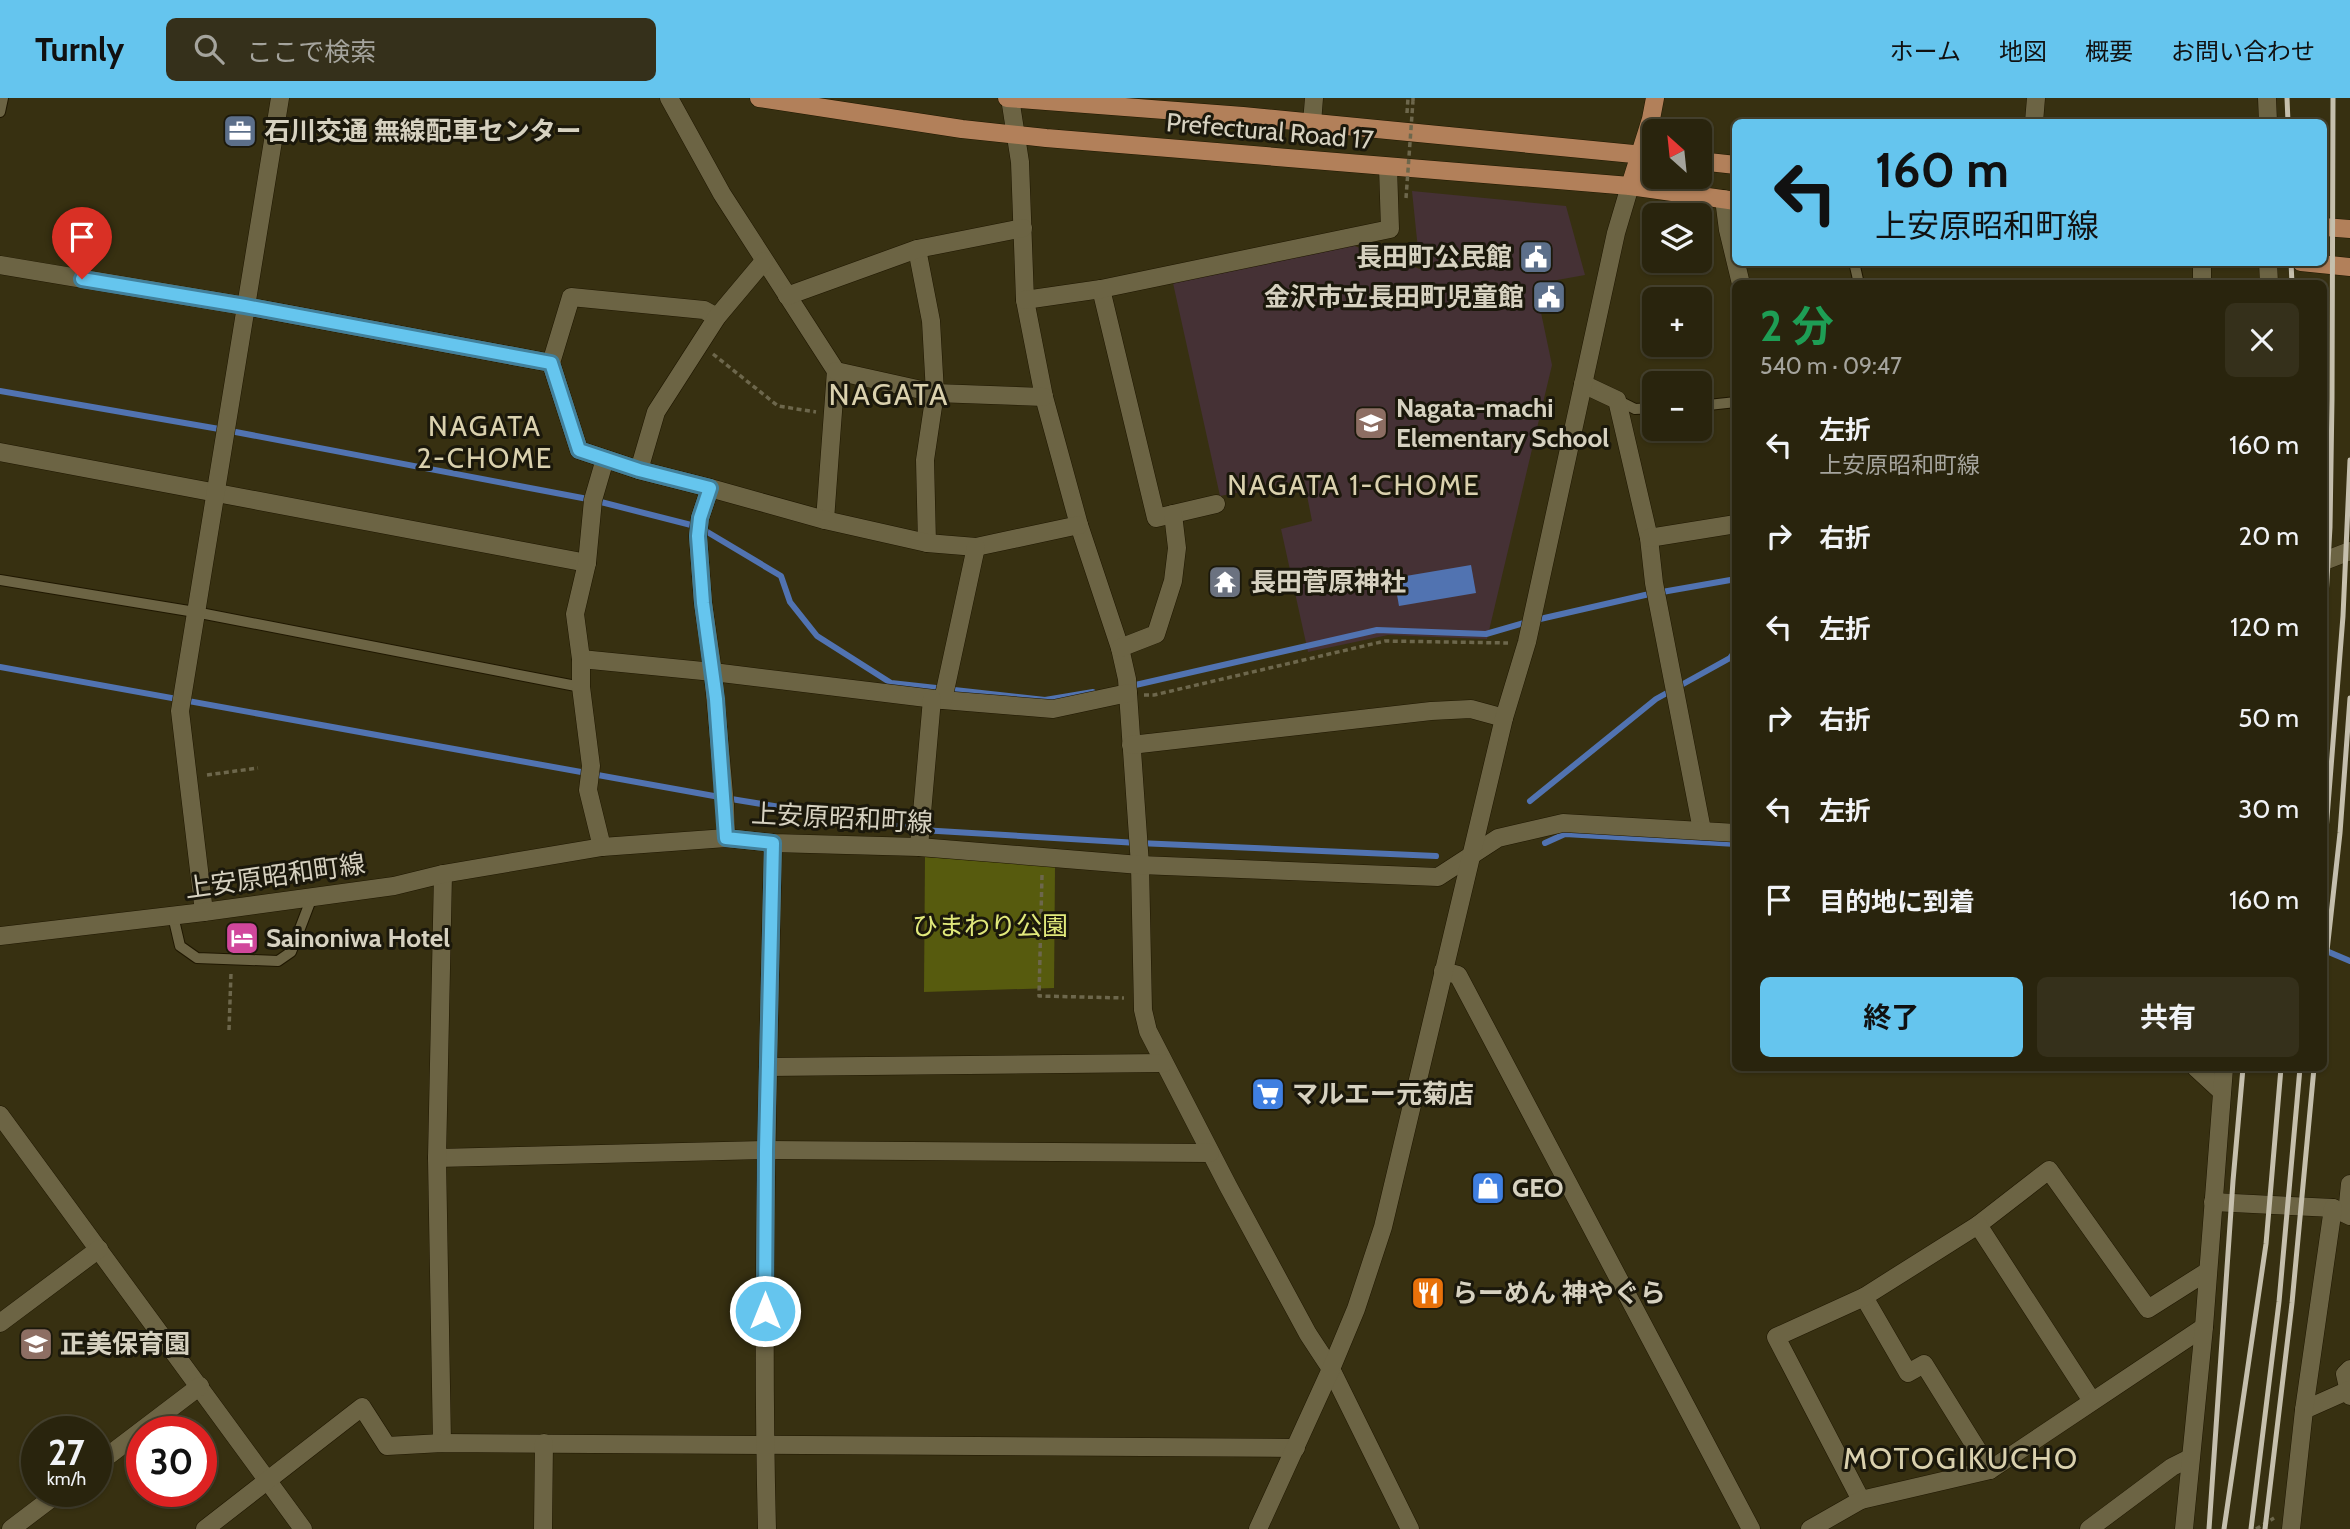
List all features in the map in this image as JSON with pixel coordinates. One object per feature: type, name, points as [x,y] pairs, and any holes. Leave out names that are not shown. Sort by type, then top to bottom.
[{"type":"main road","name":"Prefectural Road 17","points":[[759,98],[962,129],[1630,186],[1730,200]]},
{"type":"main road","name":"Prefectural Road 17","points":[[1009,98],[1642,155]]},
{"type":"main road","points":[[1652,119],[1655,98]]},
{"type":"main road","points":[[1712,162],[1732,165]]},
{"type":"main road","points":[[1630,186],[1642,164]]},
{"type":"main road","points":[[2327,227],[2350,229]]},
{"type":"main road","points":[[2327,265],[2350,267]]},
{"type":"street","points":[[204,912],[180,710],[280,98]]},
{"type":"street","points":[[669,98],[722,194],[836,370],[825,520]]},
{"type":"street","points":[[1009,98],[1020,162],[1025,300],[1044,397],[1079,525],[1120,648],[1127,686],[1140,864],[1143,1010],[1148,1031],[1210,1153],[1308,1334],[1331,1369],[1409,1529]]},
{"type":"street","points":[[1312,123],[1314,98]]},
{"type":"street","points":[[2034,119],[2036,98]]},
{"type":"street","points":[[2266,98],[2268,119]]},
{"type":"street","points":[[1025,300],[1101,289],[1390,229],[1388,167]]},
{"type":"street","points":[[1258,1529],[1356,1309],[1383,1227],[1504,719],[1527,642],[1616,233],[1630,186]]},
{"type":"street","points":[[1730,200],[1728,230],[1732,247]]},
{"type":"street","points":[[787,296],[916,249],[1023,228]]},
{"type":"street","points":[[916,249],[931,321],[935,393],[925,460],[927,543]]},
{"type":"street","points":[[639,470],[656,412],[717,317],[764,261]]},
{"type":"street","points":[[0,265],[245,306],[551,363]]},
{"type":"street","points":[[1101,289],[1156,518],[1216,504]]},
{"type":"street","points":[[717,317],[705,310],[571,297],[551,363],[579,450],[639,470],[825,520],[927,543],[976,547],[1079,525]]},
{"type":"street","points":[[836,370],[935,393],[1044,397]]},
{"type":"street","points":[[1583,384],[1617,400],[1649,538],[1654,583],[1702,830]]},
{"type":"street","points":[[0,452],[587,563]]},
{"type":"street","points":[[602,847],[588,790],[591,766],[575,614],[587,563],[594,500],[605,459]]},
{"type":"street","points":[[710,488],[699,527],[703,603],[713,672],[726,838]]},
{"type":"street","points":[[1120,648],[1156,634],[1173,581],[1177,548],[1173,514]]},
{"type":"street","points":[[1649,538],[1732,525]]},
{"type":"street","points":[[919,847],[937,699],[947,682],[976,547]]},
{"type":"street","points":[[2327,560],[2350,551]]},
{"type":"street","points":[[581,659],[937,699],[1053,709],[1127,686]]},
{"type":"street","points":[[1131,745],[1432,710],[1471,709],[1504,719]]},
{"type":"street","name":"上安原昭和町線","points":[[0,936],[394,886],[443,874],[602,847],[726,838],[773,843],[919,847],[1140,864],[1438,877],[1498,838],[1563,823],[1732,833]]},
{"type":"street","points":[[767,1529],[766,1150],[773,843]]},
{"type":"street","points":[[442,1443],[437,1158],[443,874]]},
{"type":"street","points":[[1443,971],[1458,975],[1751,1529]]},
{"type":"street","points":[[768,1067],[1164,1063]]},
{"type":"street","points":[[2199,1071],[2222,1092]]},
{"type":"street","points":[[2184,1529],[2204,1327],[2224,1071]]},
{"type":"street","points":[[0,1115],[303,1529]]},
{"type":"street","points":[[437,1158],[766,1150],[1210,1153]]},
{"type":"street","points":[[1861,1500],[1776,1337],[1864,1297],[1978,1225],[2049,1170],[2148,1309],[2208,1271]]},
{"type":"street","points":[[2291,1529],[2304,1410],[2350,1184]]},
{"type":"street","points":[[2213,1202],[2343,1213]]},
{"type":"street","points":[[1978,1225],[2092,1401]]},
{"type":"street","points":[[0,1323],[99,1249]]},
{"type":"street","points":[[1864,1297],[1908,1373],[1924,1364],[1990,1470]]},
{"type":"street","points":[[1810,1529],[1861,1500],[1990,1470],[2204,1327]]},
{"type":"street","points":[[2304,1410],[2349,1393],[2345,1374],[2350,1369]]},
{"type":"street","points":[[112,1453],[200,1386]]},
{"type":"street","points":[[205,1529],[362,1407],[387,1446],[544,1443],[1296,1448]]},
{"type":"street","points":[[543,1529],[544,1443]]},
{"type":"street","points":[[2089,1529],[2172,1467],[2190,1458]]},
{"type":"street","points":[[0,1520],[9,1529],[39,1507]]},
{"type":"lane","points":[[0,112],[3,98]]},
{"type":"lane","points":[[1617,400],[1635,409],[1642,409]]},
{"type":"lane","points":[[1712,405],[1732,402]]},
{"type":"lane","points":[[0,580],[195,612],[581,687]]},
{"type":"lane","points":[[173,916],[180,946],[197,958],[278,961],[291,952],[312,898]]},
{"type":"path","points":[[1407,114],[1410,98]]},
{"type":"path","points":[[1406,198],[1410,98]]},
{"type":"path","points":[[700,344],[778,406],[813,411],[832,419]]},
{"type":"path","points":[[1127,686],[1154,695],[1385,641],[1484,645],[1527,642]]},
{"type":"path","points":[[188,777],[258,768]]},
{"type":"path","points":[[1043,856],[1039,996],[1143,998]]},
{"type":"path","points":[[229,1030],[231,960]]},
{"type":"shaded area","name":"Nagata-machi Elementary School","points":[[1412,191],[1566,206],[1585,275],[1535,284],[1552,365],[1487,639],[1388,635],[1308,652],[1281,529],[1312,521],[1304,480],[1220,496],[1171,274],[1346,243],[1420,269]]},
{"type":"green space","name":"ひまわり公園","points":[[925,857],[1055,866],[1054,988],[924,992]]},
{"type":"water","points":[[1471,565],[1476,593],[1399,606],[1394,578]]},
{"type":"waterway","points":[[0,391],[225,430],[593,500],[699,527],[781,576],[790,602],[817,636],[891,683],[1045,700],[1093,692]]},
{"type":"waterway","points":[[1131,686],[1377,630],[1486,634],[1645,595],[1732,580]]},
{"type":"waterway","points":[[1530,801],[1656,699],[1732,655]]},
{"type":"waterway","points":[[0,667],[725,798],[921,830],[1436,856]]},
{"type":"waterway","points":[[1545,843],[1565,834],[1732,844]]},
{"type":"waterway","points":[[2327,951],[2350,961]]},
{"type":"railway","points":[[2287,98],[2288,119]]},
{"type":"railway","points":[[2327,580],[2332,399],[2333,98]]},
{"type":"railway","points":[[2291,266],[2292,280]]},
{"type":"railway","points":[[2327,818],[2343,616],[2350,460]]},
{"type":"railway","points":[[2327,951],[2340,833],[2350,698]]},
{"type":"railway","points":[[2209,1529],[2243,1071]]},
{"type":"railway","points":[[2224,1529],[2266,1244],[2281,1071]]},
{"type":"railway","points":[[2251,1529],[2279,1302],[2300,1071]]},
{"type":"railway","points":[[2265,1529],[2292,1303],[2314,1071]]},
{"type":"place","name":"石川交通 無線配車センター","points":[[240,131]]},
{"type":"place","name":"長田町公民館","points":[[1536,257]]},
{"type":"place","name":"金沢市立長田町児童館","points":[[1549,297]]},
{"type":"place","name":"Nagata-machi Elementary School","points":[[1371,423]]},
{"type":"place","name":"長田菅原神社","points":[[1225,582]]},
{"type":"place","name":"Sainoniwa Hotel","points":[[242,938]]},
{"type":"place","name":"マルエー元菊店","points":[[1268,1094]]},
{"type":"place","name":"GEO","points":[[1488,1188]]},
{"type":"place","name":"らーめん 神やぐら","points":[[1428,1293]]},
{"type":"place","name":"正美保育園","points":[[36,1344]]},
{"type":"district","name":"NAGATA","points":[[889,394]]},
{"type":"district","name":"NAGATA 2-CHOME","points":[[485,442]]},
{"type":"district","name":"NAGATA 1-CHOME","points":[[1354,485]]},
{"type":"district","name":"MOTOGIKUCHO","points":[[1961,1458]]},
{"type":"route","points":[[82,279],[245,306],[551,363],[579,450],[639,470],[710,488],[700,518],[698,536],[703,603],[716,699],[726,838],[773,843],[765,1311]]}]
